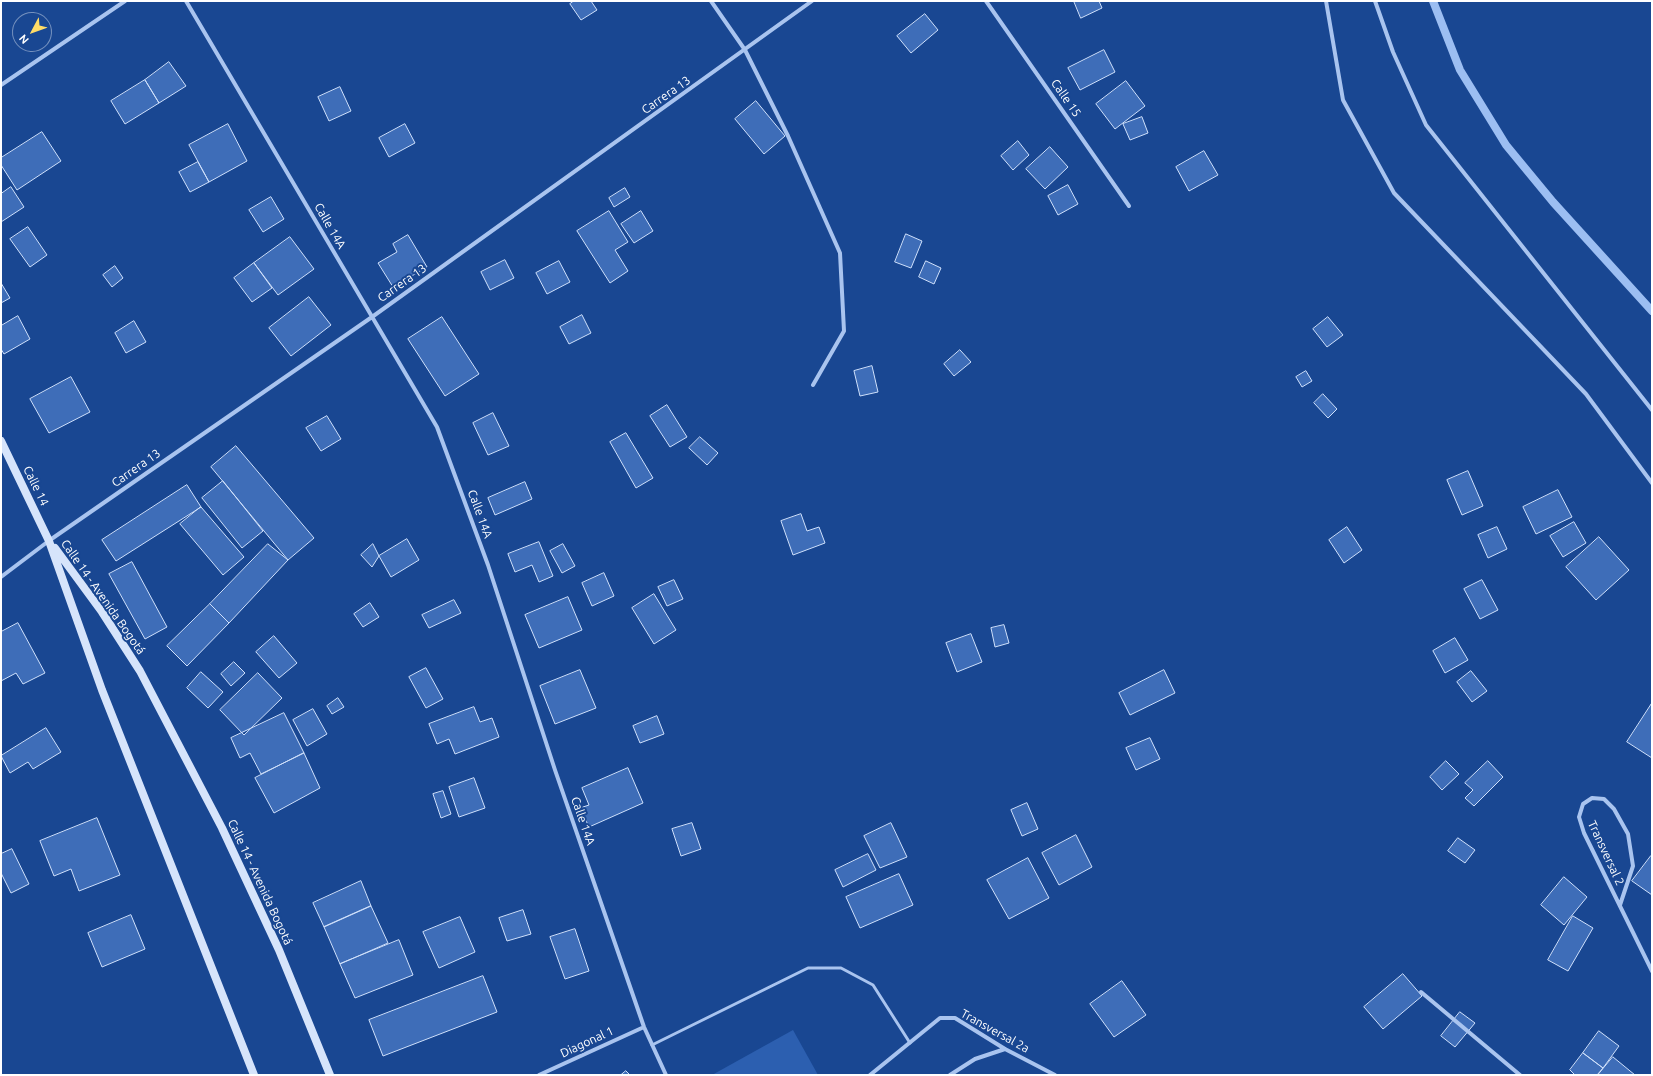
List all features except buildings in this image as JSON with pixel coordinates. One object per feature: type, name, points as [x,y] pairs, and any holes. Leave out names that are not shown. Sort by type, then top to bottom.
[{"type":"street","points":[[1,85],[125,1]]},
{"type":"street","name":"Calle 14A","points":[[186,1],[437,427],[488,565],[555,770],[644,1027],[666,1075]]},
{"type":"street","points":[[711,1],[745,50],[788,136],[840,253],[844,331],[812,385]]},
{"type":"street","name":"Carrera 13","points":[[1,578],[50,541],[372,316],[812,1]]},
{"type":"street","name":"Calle 15","points":[[986,1],[1129,206]]},
{"type":"street","points":[[1326,1],[1343,100],[1394,193],[1586,394],[1652,482]]},
{"type":"street","points":[[1375,1],[1393,52],[1426,124],[1652,410]]},
{"type":"street","name":"Calle 14","points":[[1,441],[50,541]]},
{"type":"street","name":"Calle 14 - Avenida Bogotá","points":[[50,541],[102,690],[254,1075]]},
{"type":"street","name":"Calle 14 - Avenida Bogotá","points":[[50,541],[102,612],[140,671],[222,828],[279,950],[330,1075]]},
{"type":"street","name":"Transversal 2","points":[[1620,905],[1633,866],[1628,834],[1614,809],[1604,799],[1592,798],[1583,804],[1579,817],[1584,833],[1652,971]]},
{"type":"street","points":[[1421,992],[1520,1075]]},
{"type":"street","name":"Transversal 2a","points":[[870,1075],[940,1018],[947,1017],[955,1018],[1005,1049],[1055,1075]]},
{"type":"street","name":"Diagonal 1","points":[[539,1075],[644,1027]]},
{"type":"street","points":[[950,1075],[975,1059],[1005,1049]]},
{"type":"lane","points":[[652,1045],[808,968],[841,968],[873,985],[910,1043]]},
{"type":"shaded area","points":[[793,1030],[818,1075],[712,1075]]},
{"type":"waterway","points":[[1433,1],[1460,70],[1506,145],[1553,202],[1652,311]]}]
